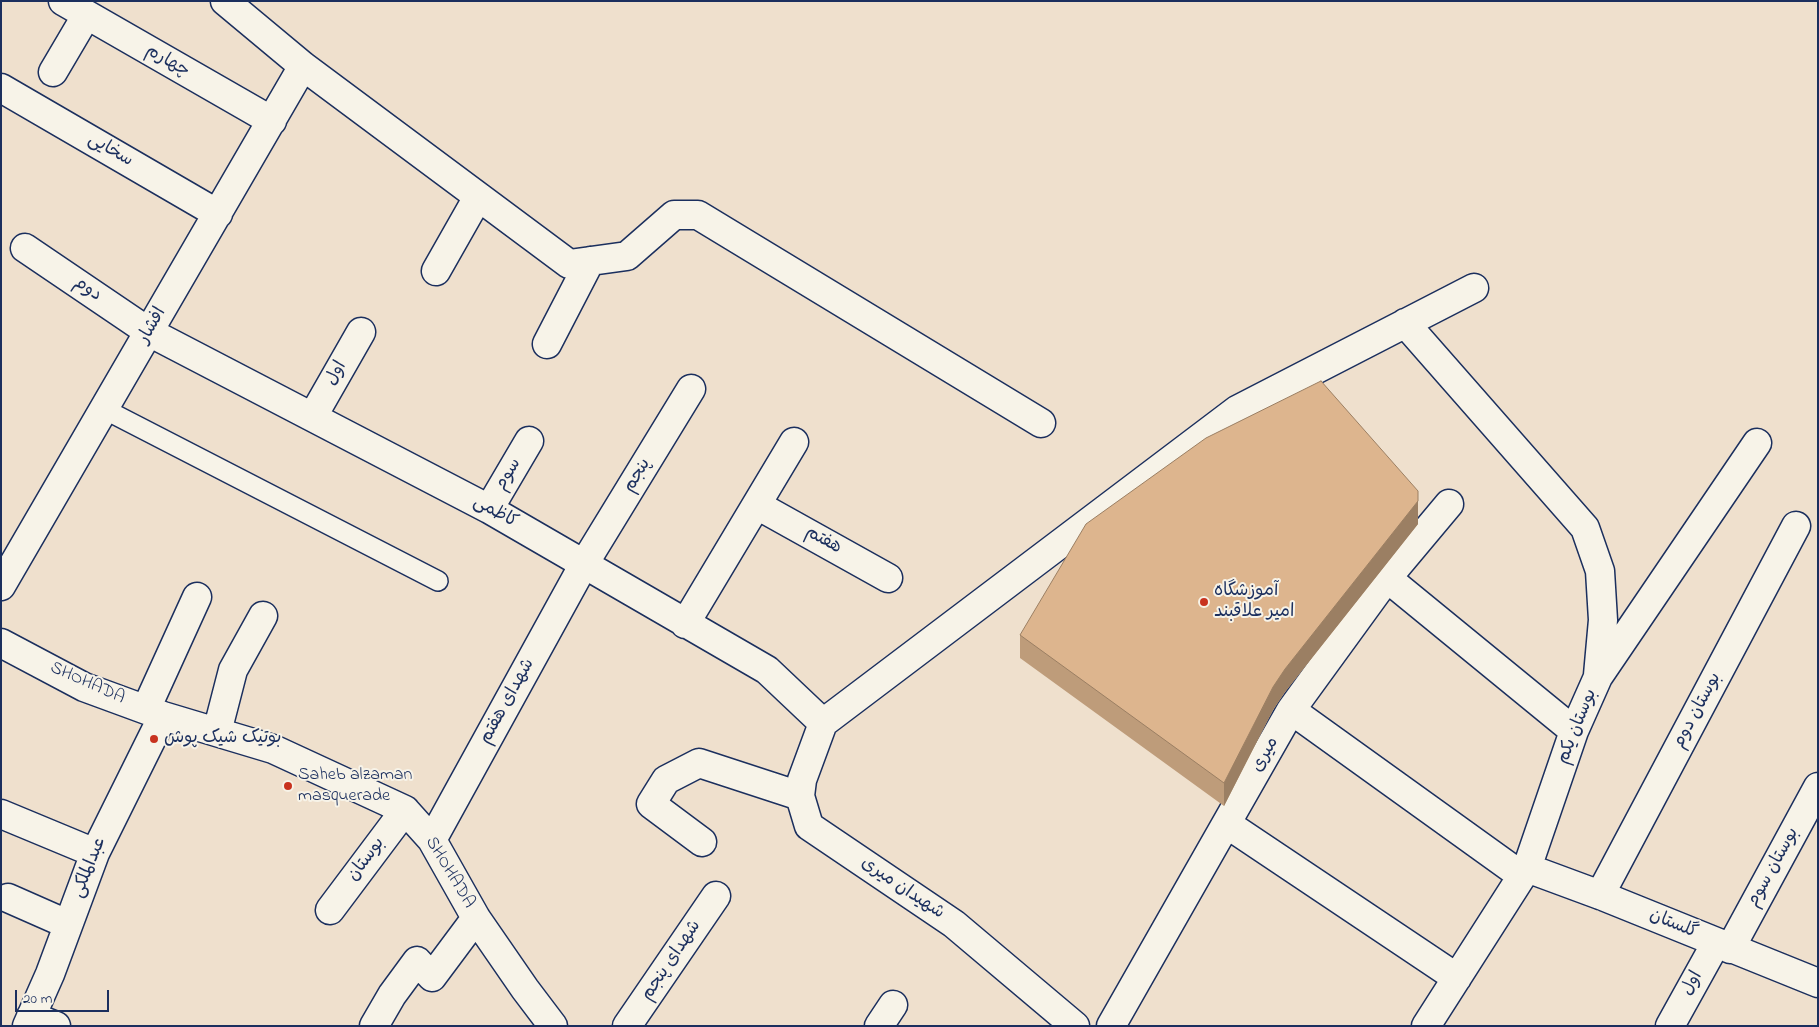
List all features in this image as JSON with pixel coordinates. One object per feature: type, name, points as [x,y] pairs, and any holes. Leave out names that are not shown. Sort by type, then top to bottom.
[{"type":"street","name":"چهارم","points":[[63,1],[86,16],[272,121]]},
{"type":"street","points":[[225,1],[303,66],[569,264],[627,256],[674,215],[698,215],[1041,423]]},
{"type":"street","points":[[53,72],[86,16]]},
{"type":"street","name":"افشار","points":[[1,586],[303,66]]},
{"type":"street","name":"سخایی","points":[[1,88],[218,214]]},
{"type":"street","points":[[436,270],[478,198]]},
{"type":"street","name":"دوم","points":[[24,248],[149,332]]},
{"type":"street","points":[[546,344],[590,261]]},
{"type":"street","points":[[824,722],[1238,410],[1474,288]]},
{"type":"street","points":[[1405,323],[1585,528],[1600,571],[1603,620],[1598,677]]},
{"type":"street","name":"کاظمی","points":[[149,332],[489,509],[767,670],[824,722]]},
{"type":"street","name":"اول","points":[[313,416],[361,332]]},
{"type":"street","name":"پنجم","points":[[584,564],[691,389]]},
{"type":"street","name":"سوم","points":[[489,509],[529,441]]},
{"type":"street","points":[[685,624],[794,442]]},
{"type":"street","name":"بوستان یکم","points":[[1426,1026],[1524,872],[1574,731],[1598,677],[1757,444]]},
{"type":"street","name":"هفتم","points":[[757,504],[888,578]]},
{"type":"street","name":"میری","points":[[1111,1026],[1291,710],[1387,578],[1449,504]]},
{"type":"street","name":"بوستان دوم","points":[[1600,895],[1796,526]]},
{"type":"street","name":"شهدای هفتم","points":[[432,840],[584,564]]},
{"type":"street","points":[[1387,578],[1574,731]]},
{"type":"street","name":"عبدالملکی","points":[[29,1021],[50,974],[94,853],[154,712],[197,597]]},
{"type":"street","points":[[217,732],[233,670],[263,616]]},
{"type":"street","name":"SHOHADA","points":[[1,643],[84,687],[154,712],[273,749],[405,810],[432,840],[476,918],[553,1026]]},
{"type":"street","name":"گلستان","points":[[1291,710],[1524,872],[1600,895],[1818,983]]},
{"type":"street","name":"شهیدان میری","points":[[824,722],[802,780],[800,796],[809,826],[954,924],[1075,1026]]},
{"type":"street","points":[[702,842],[650,804],[666,780],[699,763],[800,796]]},
{"type":"street","name":"بوستان سوم","points":[[1723,946],[1818,787]]},
{"type":"street","name":"بوستان","points":[[330,910],[405,810]]},
{"type":"street","points":[[1,814],[94,853]]},
{"type":"street","points":[[1227,824],[1457,978]]},
{"type":"street","name":"شهدای پنجم","points":[[628,1026],[716,896]]},
{"type":"street","points":[[8,898],[67,924]]},
{"type":"street","points":[[374,1026],[392,995],[417,961],[432,977],[476,918]]},
{"type":"street","name":"اول","points":[[1670,1026],[1723,946]]},
{"type":"street","points":[[29,1021],[56,1026]]},
{"type":"lane","points":[[104,409],[438,581]]},
{"type":"building","name":"آموزشگاه امیر علاقبند","points":[[1321,381],[1418,491],[1418,501],[1285,669],[1273,687],[1224,783],[1020,635],[1086,524],[1206,438]]},
{"type":"place","name":"آموزشگاه امیر علاقبند","points":[[1204,602]]},
{"type":"place","name":"بوتیک شیک پوش","points":[[154,739]]},
{"type":"place","name":"Saheb alzaman masquerade","points":[[288,786]]}]
